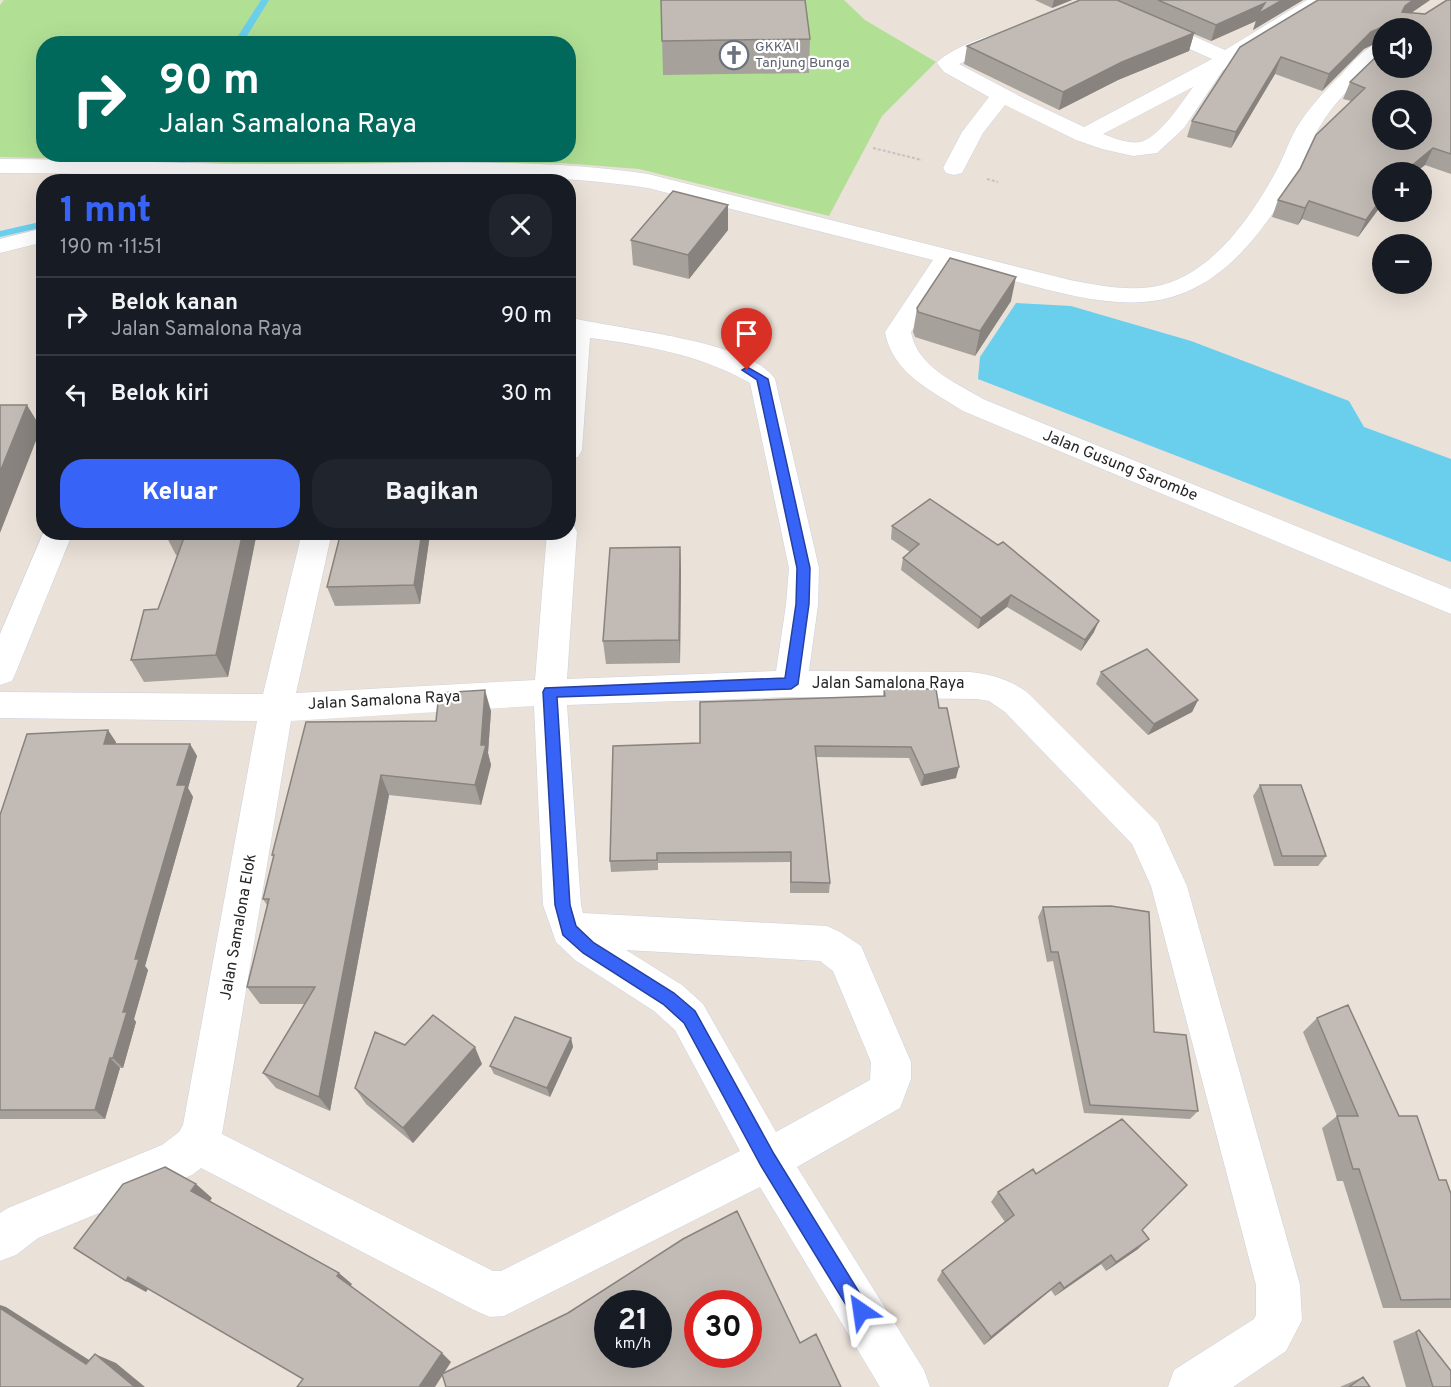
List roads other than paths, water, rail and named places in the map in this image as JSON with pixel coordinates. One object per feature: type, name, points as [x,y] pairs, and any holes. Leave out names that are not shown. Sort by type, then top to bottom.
[{"type":"street","points":[[1074,9],[1096,0],[1220,63]]},
{"type":"street","points":[[1084,135],[1220,63],[1329,1]]},
{"type":"street","points":[[1020,31],[956,57],[947,63],[951,68],[1005,98],[1117,148],[1148,148],[1175,124],[1204,88],[1220,63]]},
{"type":"street","points":[[0,166],[290,171],[540,170],[614,174],[1070,287],[1115,295],[1153,294],[1180,287],[1212,268],[1247,232],[1283,179],[1308,126],[1342,84],[1372,57]]},
{"type":"street","points":[[954,168],[973,132],[1005,98]]},
{"type":"street","points":[[279,174],[290,171]]},
{"type":"street","points":[[0,246],[36,237]]},
{"type":"street","name":"Jalan Gusung Sarombe","points":[[947,257],[898,332],[903,353],[918,368],[973,405],[1451,602]]},
{"type":"street","points":[[576,327],[624,334],[681,346],[733,362],[762,379],[804,568],[802,604],[791,684]]},
{"type":"street","points":[[0,672],[55,540]]},
{"type":"street","name":"Jalan Samalona Elok","points":[[196,1143],[206,1120],[276,708],[315,540]]},
{"type":"street","points":[[561,540],[550,692],[562,905],[569,930],[588,948],[668,999],[690,1017],[768,1160],[907,1387]]},
{"type":"street","name":"Jalan Samalona Raya","points":[[0,705],[276,708],[550,692],[791,684],[984,686],[1001,691],[1010,697],[1145,834],[1169,886],[1278,1285],[1279,1320],[1270,1335],[1191,1387]]},
{"type":"street","points":[[0,1239],[23,1223],[177,1160],[196,1143],[490,1294],[504,1293],[768,1160],[885,1094],[890,1084],[891,1062],[847,959],[827,944],[569,930]]},
{"type":"water","points":[[1016,303],[1071,306],[1191,341],[1349,401],[1364,427],[1451,459],[1451,562],[978,379],[980,357]]},
{"type":"waterway","points":[[242,36],[265,0]]},
{"type":"waterway","points":[[179,166],[181,162]]},
{"type":"waterway","points":[[0,234],[36,226]]},
{"type":"place","name":"GKKA I Tanjung Bunga","points":[[734,55]]}]
